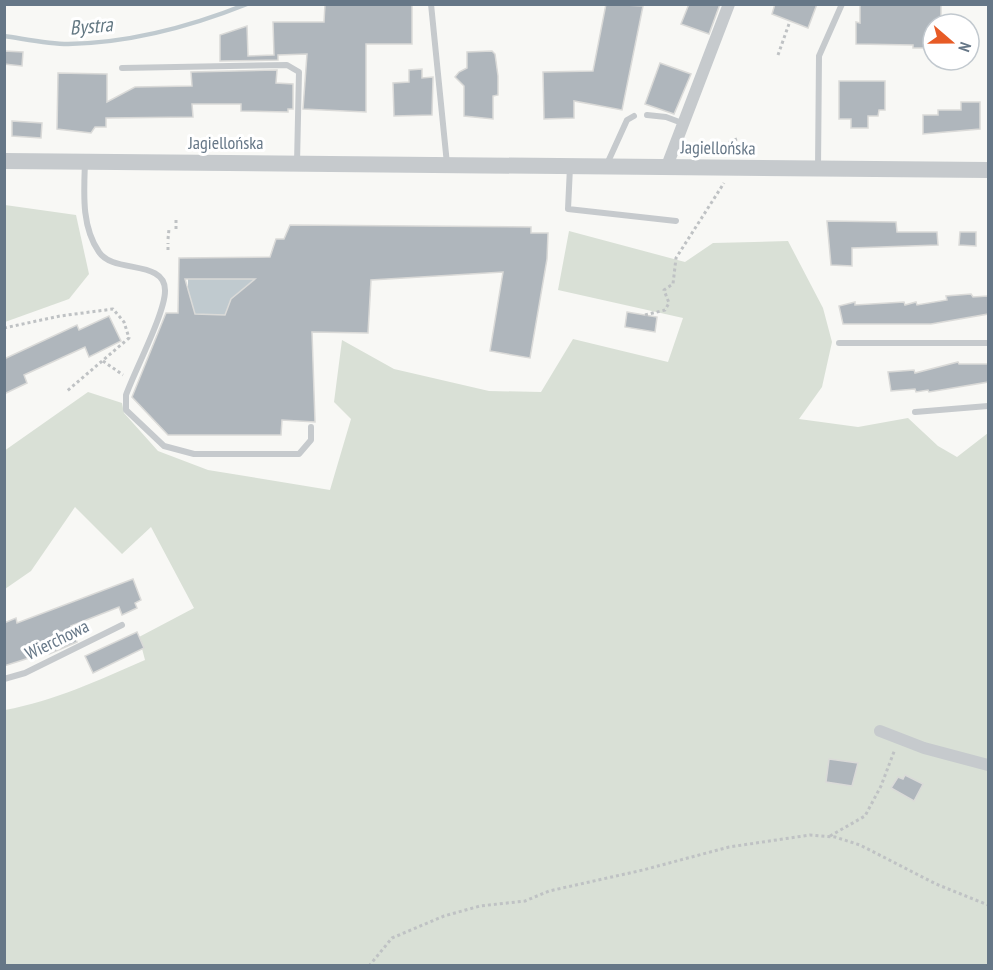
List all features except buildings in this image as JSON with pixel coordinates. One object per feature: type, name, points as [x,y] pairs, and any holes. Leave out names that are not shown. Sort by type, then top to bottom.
[{"type":"street","points":[[667,166],[729,4]]},
{"type":"street","name":"Jagiellońska","points":[[4,161],[988,170]]},
{"type":"street","points":[[880,731],[899,739],[988,765]]},
{"type":"lane","points":[[431,4],[447,165]]},
{"type":"lane","points":[[818,169],[819,56],[842,4]]},
{"type":"lane","points":[[122,68],[287,65],[299,72],[297,164]]},
{"type":"lane","points":[[647,115],[666,117],[682,123]]},
{"type":"lane","points":[[606,166],[627,120],[634,116]]},
{"type":"lane","points":[[85,162],[85,219],[99,253],[113,264],[148,268],[162,281],[166,289],[162,306],[126,395],[126,410],[164,446],[194,454],[299,454],[311,440],[311,427]]},
{"type":"lane","points":[[570,166],[568,209],[676,221]]},
{"type":"lane","points":[[839,343],[988,343]]},
{"type":"lane","points":[[915,412],[988,406]]},
{"type":"lane","name":"Wierchowa","points":[[4,679],[25,673],[122,626]]},
{"type":"path","points":[[778,55],[790,21]]},
{"type":"path","points":[[725,158],[727,143],[737,139]]},
{"type":"path","points":[[645,315],[665,310],[669,303],[664,290],[673,284],[676,258],[725,182]]},
{"type":"path","points":[[176,217],[176,229]]},
{"type":"path","points":[[168,250],[169,229]]},
{"type":"path","points":[[4,328],[60,316],[113,309],[124,322],[129,338],[67,391]]},
{"type":"path","points":[[103,361],[132,378]]},
{"type":"path","points":[[829,836],[865,816],[881,786],[899,739]]},
{"type":"path","points":[[369,966],[392,939],[444,916],[480,906],[525,901],[549,891],[764,840],[810,835],[829,836],[860,845],[936,884],[988,905]]},
{"type":"shaded area","points":[[5,205],[76,215],[89,274],[69,299],[5,322]]},
{"type":"shaded area","points":[[569,231],[685,262],[713,243],[788,241],[823,308],[832,342],[822,387],[799,419],[858,427],[908,418],[938,446],[957,457],[988,433],[988,965],[5,965],[5,710],[59,695],[145,660],[139,637],[194,608],[151,527],[122,554],[75,507],[31,571],[5,589],[4,451],[88,392],[122,403],[124,413],[158,451],[208,470],[330,490],[351,419],[334,402],[342,340],[394,369],[489,391],[541,392],[573,339],[668,362],[683,318],[558,290]]},
{"type":"shaded area","points":[[188,279],[268,279],[231,299],[225,315],[195,314],[188,289]]},
{"type":"waterway","name":"Bystra","points":[[4,36],[60,44],[91,43],[137,37],[182,26],[247,4]]}]
